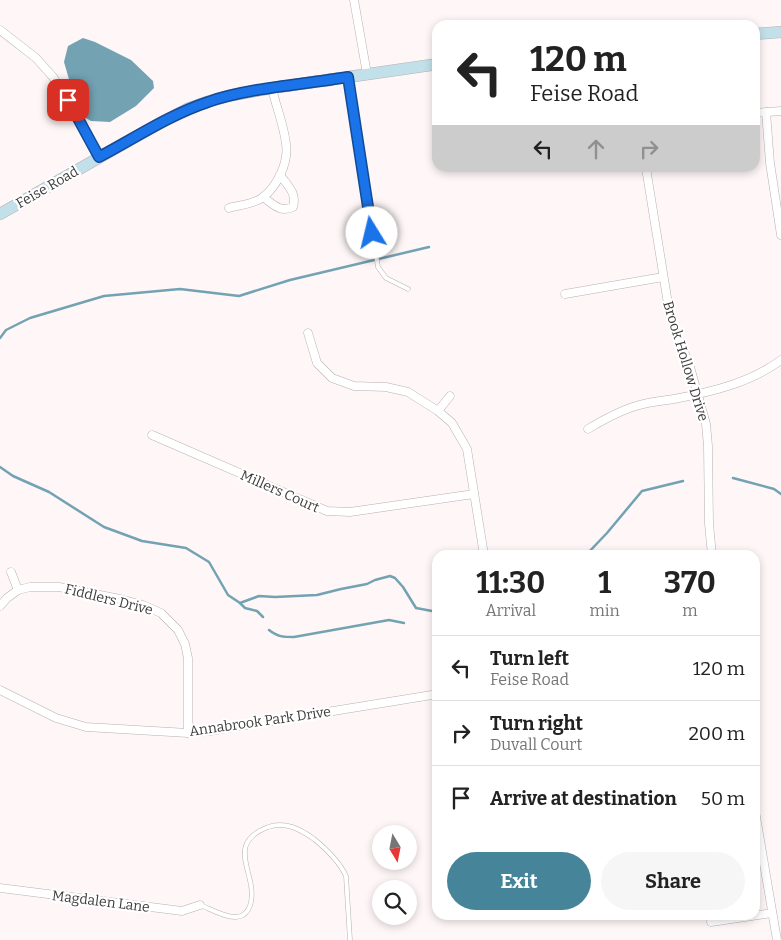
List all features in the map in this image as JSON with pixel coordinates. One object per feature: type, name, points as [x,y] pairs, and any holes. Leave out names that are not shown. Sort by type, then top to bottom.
[{"type":"main road","points":[[760,34],[781,32]]},
{"type":"main road","name":"Feise Road","points":[[0,214],[160,123],[187,109],[210,101],[272,88],[432,65]]},
{"type":"street","points":[[354,0],[367,74]]},
{"type":"street","points":[[0,30],[36,58],[53,77],[68,100],[99,157]]},
{"type":"street","points":[[229,208],[252,203],[263,197],[280,175],[287,154],[272,88]]},
{"type":"street","points":[[760,113],[781,111]]},
{"type":"street","points":[[766,112],[770,162],[781,235]]},
{"type":"street","name":"Brook Hollow Drive","points":[[647,172],[670,316],[690,368],[706,424],[712,550]]},
{"type":"street","points":[[263,197],[280,209],[288,210],[293,207],[294,194],[280,175]]},
{"type":"street","points":[[564,294],[663,277]]},
{"type":"street","points":[[308,333],[317,363],[332,378],[354,386],[386,387],[408,392],[438,411],[452,423],[466,448],[483,550]]},
{"type":"street","points":[[588,430],[609,417],[636,406],[738,384],[772,367],[781,360]]},
{"type":"street","points":[[438,411],[450,396]]},
{"type":"street","name":"Millers Court","points":[[152,434],[327,511],[350,512],[474,494]]},
{"type":"street","points":[[0,606],[18,590],[10,572]]},
{"type":"street","name":"Fiddlers Drive","points":[[18,590],[30,586],[59,587],[120,599],[143,605],[161,613],[178,630],[185,644],[188,658],[188,732]]},
{"type":"street","name":"Annabrook Park Drive","points":[[0,690],[56,718],[86,727],[188,732],[210,731],[432,695]]},
{"type":"street","points":[[760,841],[777,940]]},
{"type":"street","name":"Magdalen Lane","points":[[0,888],[182,911],[200,905]]},
{"type":"street","points":[[760,915],[772,913]]},
{"type":"street","points":[[711,922],[725,920]]},
{"type":"lane","points":[[348,77],[378,268],[386,278],[408,289]]},
{"type":"lane","points":[[200,905],[228,916],[238,918],[245,914],[250,908],[252,896],[244,859],[248,841],[258,831],[274,825],[287,825],[301,830],[316,841],[342,867],[346,876],[350,940]]},
{"type":"water","points":[[83,38],[131,60],[153,81],[154,88],[136,106],[110,122],[91,121],[79,114],[64,62],[68,46]]},
{"type":"waterway","points":[[0,338],[6,330],[30,318],[104,296],[180,289],[239,296],[290,280],[429,247]]},
{"type":"waterway","points":[[0,467],[13,476],[49,492],[104,527],[142,541],[186,548],[209,562],[228,595],[240,603],[259,596],[317,595],[367,584],[390,576],[395,578],[403,587],[416,608],[432,611]]},
{"type":"waterway","points":[[733,478],[774,489],[781,494]]},
{"type":"waterway","points":[[591,550],[642,491],[683,481]]},
{"type":"waterway","points":[[240,603],[245,608],[257,611],[263,617]]},
{"type":"waterway","points":[[269,630],[281,636],[294,637],[389,620],[404,623]]},
{"type":"route","points":[[68,100],[99,157],[187,109],[210,101],[272,88],[348,77],[372,233]]}]
